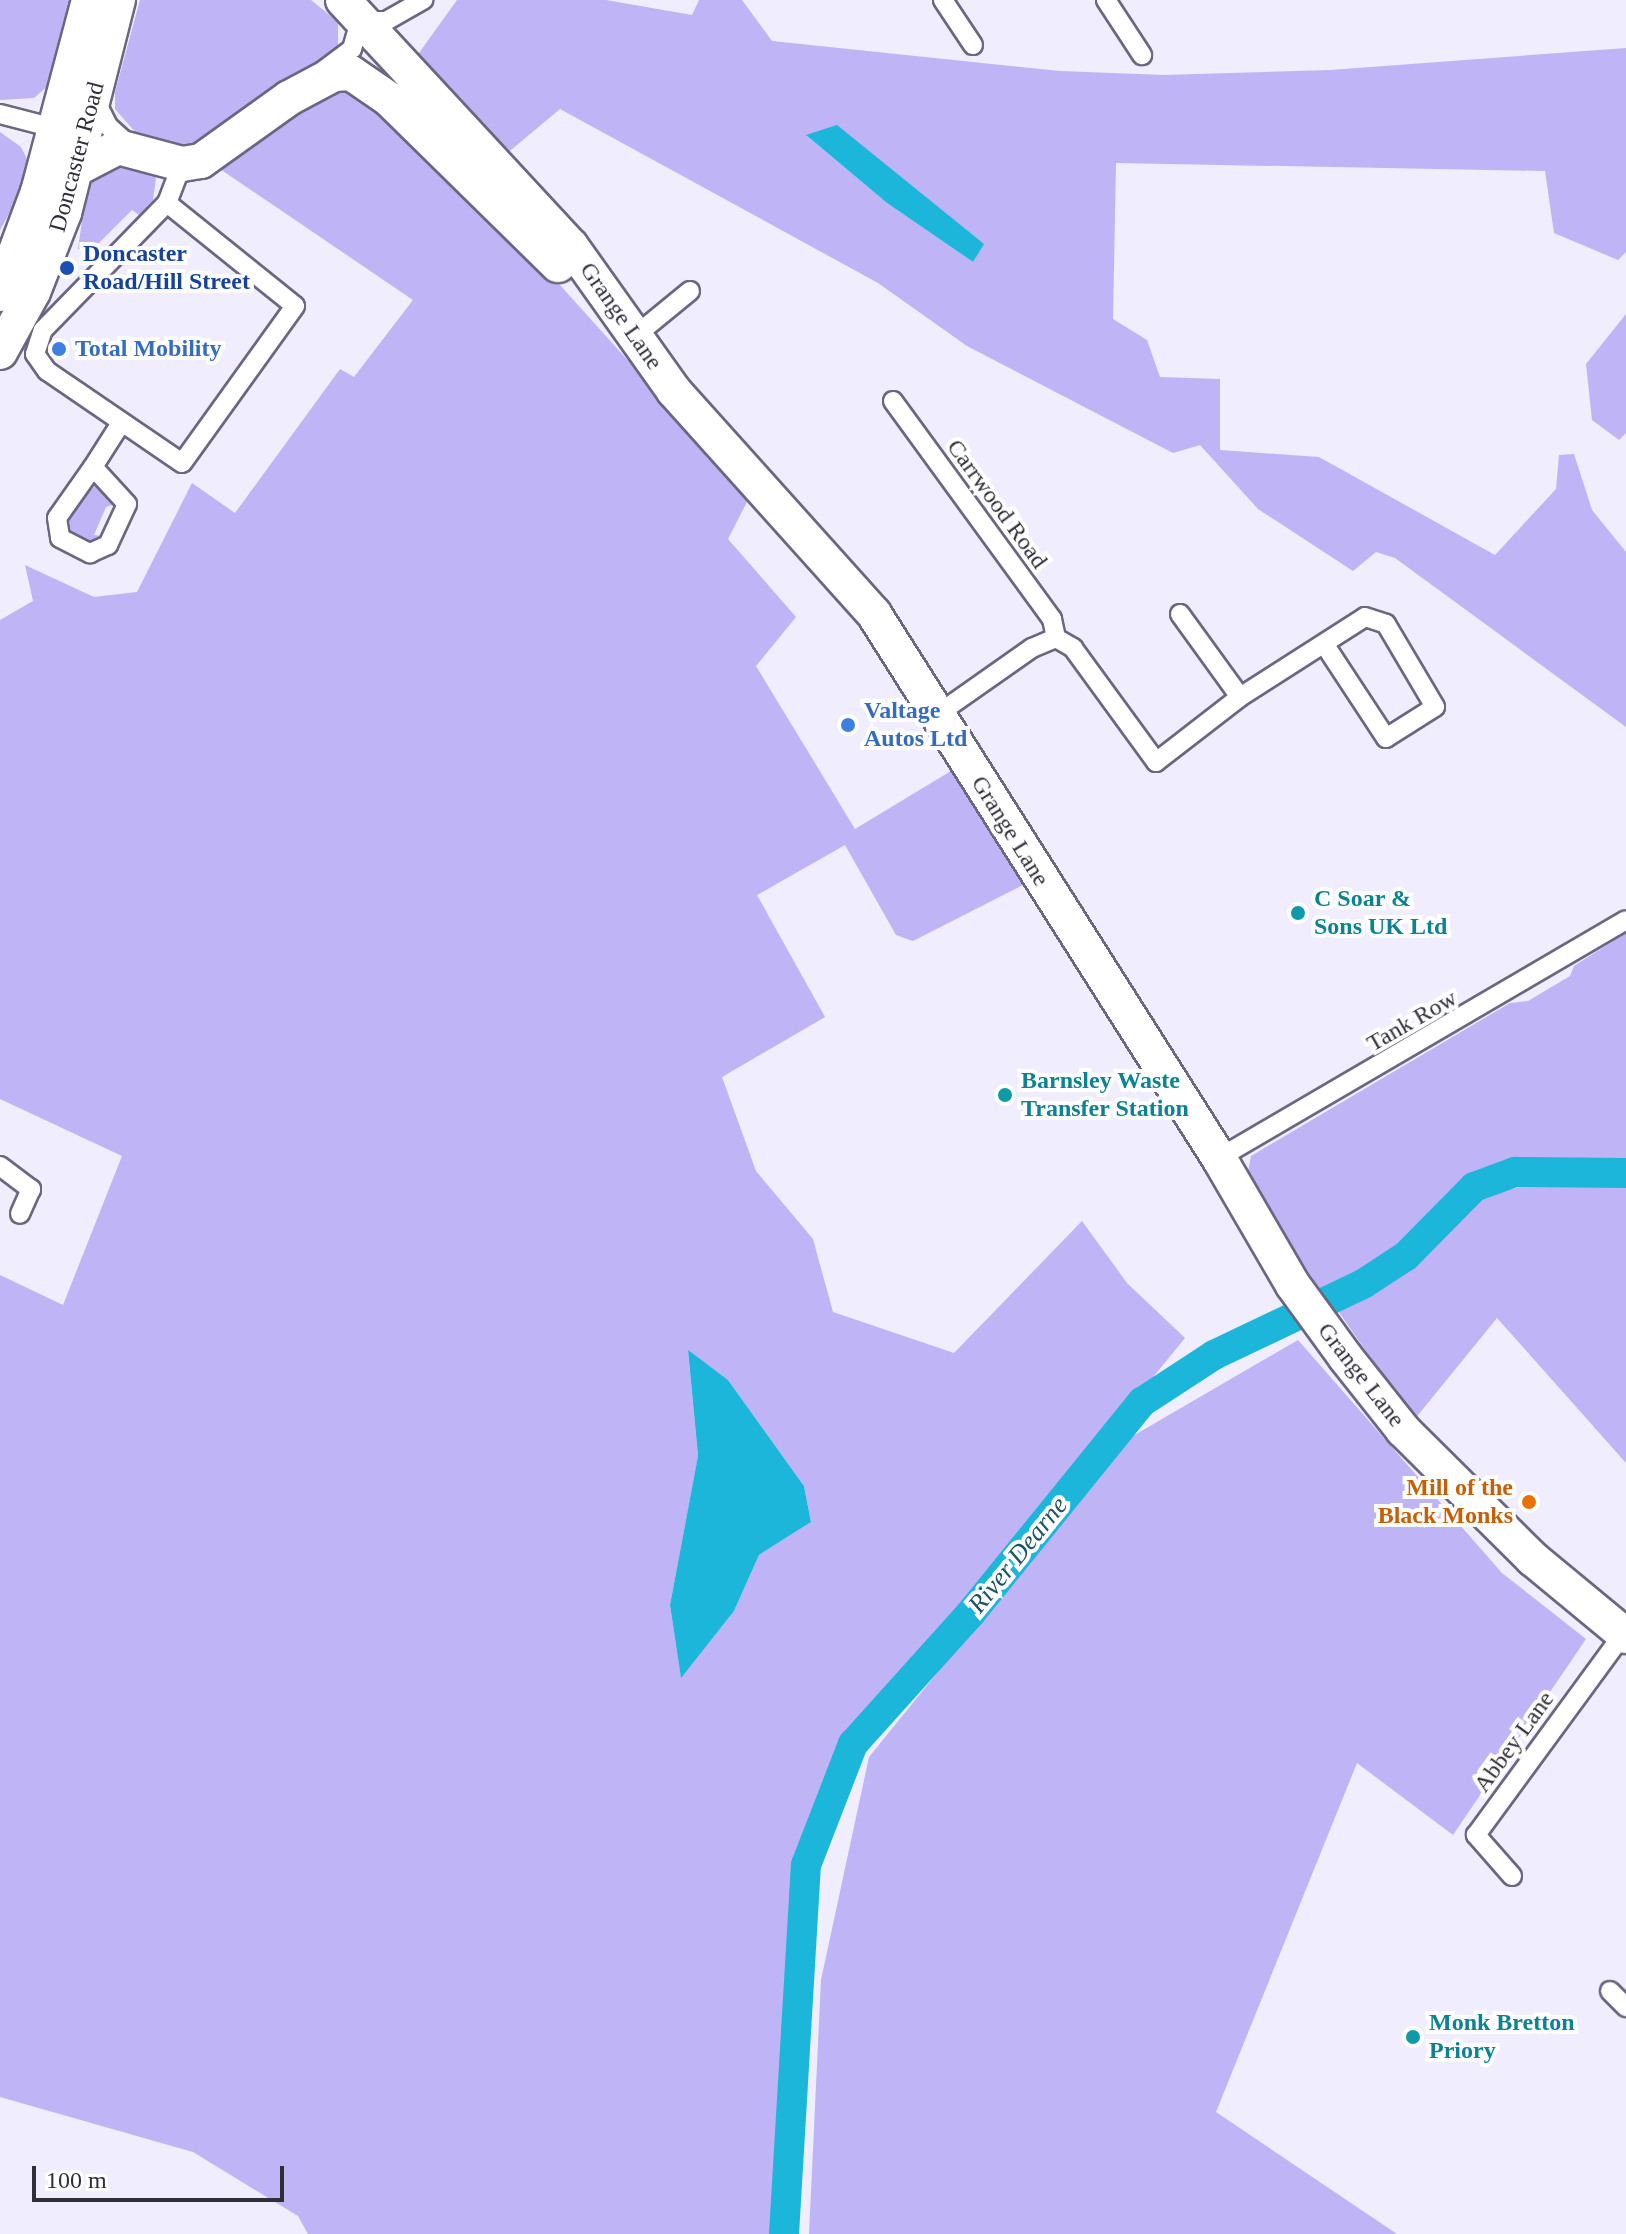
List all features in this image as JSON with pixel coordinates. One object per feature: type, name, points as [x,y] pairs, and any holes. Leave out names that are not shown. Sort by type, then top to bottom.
[{"type":"highway","name":"Doncaster Road","points":[[0,352],[53,245],[74,170],[78,95],[89,0]]},
{"type":"highway","points":[[78,95],[106,0]]},
{"type":"highway","name":"Doncaster Road","points":[[0,294],[28,224],[54,128],[103,60],[118,0]]},
{"type":"highway","name":"Grange Lane","points":[[351,11],[571,246],[674,391],[874,614],[1219,1158],[1293,1285],[1403,1430],[1533,1559],[1624,1635]]},
{"type":"highway","points":[[54,128],[71,124],[103,60]]},
{"type":"highway","points":[[74,170],[105,151],[131,147],[182,164],[201,161],[289,98],[334,74],[358,76],[389,99],[635,336]]},
{"type":"street","points":[[289,98],[352,49],[351,11],[386,21],[423,0]]},
{"type":"street","points":[[943,0],[973,45]]},
{"type":"street","points":[[1106,0],[1142,55]]},
{"type":"street","points":[[1126,30],[1142,19]]},
{"type":"street","points":[[78,95],[131,147]]},
{"type":"street","points":[[0,114],[54,128]]},
{"type":"street","points":[[167,203],[295,306],[182,463],[47,371],[35,354],[43,330],[167,203],[182,164]]},
{"type":"street","points":[[635,336],[690,291]]},
{"type":"street","name":"Carrwood Road","points":[[893,401],[1052,619],[1056,638],[1073,648],[1156,762],[1240,697],[1365,617],[1386,624],[1435,707],[1386,738],[1325,645]]},
{"type":"street","points":[[93,467],[116,486],[127,504],[108,545],[90,553],[60,538],[57,518],[121,423]]},
{"type":"street","points":[[1180,614],[1240,697]]},
{"type":"street","points":[[938,714],[1032,648],[1056,638]]},
{"type":"street","name":"Tank Row","points":[[1219,1158],[1626,920]]},
{"type":"street","points":[[0,1166],[31,1189],[20,1214]]},
{"type":"street","name":"Abbey Lane","points":[[1512,1876],[1476,1835],[1624,1635]]},
{"type":"street","points":[[1610,1991],[1626,2007]]},
{"type":"shaded area","points":[[0,0],[71,0],[51,83],[34,98],[0,100]]},
{"type":"shaded area","points":[[140,0],[311,0],[338,22],[338,51],[229,119],[209,140],[192,146],[162,142],[137,134],[115,109],[115,92]]},
{"type":"shaded area","points":[[457,0],[606,0],[692,15],[699,0],[742,0],[772,41],[1060,71],[1164,75],[1330,70],[1626,48],[1626,252],[1618,260],[1554,233],[1545,171],[1116,163],[1113,319],[1147,340],[1160,377],[1220,379],[1220,450],[1319,457],[1495,555],[1556,489],[1559,455],[1574,454],[1592,510],[1626,552],[1626,727],[1395,558],[1376,552],[1353,571],[1258,509],[1200,445],[1173,453],[967,346],[878,283],[560,109],[499,160],[414,60]],"holes":[[[837,126],[983,244],[973,262],[887,203],[807,136]]]},
{"type":"shaded area","points":[[345,87],[377,102],[514,234],[750,496],[728,539],[796,617],[756,666],[855,829],[951,771],[1023,885],[913,941],[896,935],[845,845],[757,895],[825,1017],[722,1077],[756,1171],[813,1239],[833,1312],[954,1353],[1082,1221],[1127,1283],[1185,1338],[853,1744],[797,1865],[770,2234],[308,2234],[298,2216],[193,2152],[0,2097],[0,1275],[63,1305],[122,1156],[0,1099],[0,620],[33,601],[25,565],[94,597],[137,592],[192,483],[235,513],[340,369],[354,377],[413,300],[220,169],[307,103]],"holes":[[[688,1351],[728,1380],[804,1486],[811,1522],[759,1555],[734,1611],[681,1677],[670,1605],[698,1457]]]},
{"type":"shaded area","points":[[0,132],[21,147],[29,163],[25,185],[0,230]]},
{"type":"shaded area","points":[[118,159],[149,169],[156,178],[153,200],[139,215],[132,210],[90,252],[78,249],[87,185],[93,173]]},
{"type":"shaded area","points":[[1626,314],[1626,433],[1619,440],[1592,420],[1586,364]]},
{"type":"shaded area","points":[[97,484],[118,503],[106,507],[94,535],[106,536],[91,546],[65,531],[64,516]]},
{"type":"shaded area","points":[[1626,933],[1626,1165],[1513,1166],[1467,1182],[1355,1282],[1322,1292],[1246,1182],[1251,1156],[1510,1003],[1528,1001],[1570,976],[1574,966]]},
{"type":"shaded area","points":[[1538,1183],[1626,1185],[1626,1463],[1497,1318],[1414,1420],[1336,1308],[1407,1269],[1477,1197]]},
{"type":"shaded area","points":[[1298,1340],[1502,1573],[1586,1639],[1453,1835],[1357,1763],[1216,2112],[1397,2234],[809,2234],[821,1980],[869,1757],[1126,1440]]},
{"type":"water","points":[[837,125],[984,244],[973,262],[887,203],[806,135]]},
{"type":"water","points":[[688,1350],[728,1380],[804,1486],[811,1522],[759,1555],[734,1611],[681,1678],[670,1605],[698,1456]]},
{"type":"waterway","name":"River Dearne","points":[[784,2234],[806,1865],[853,1744],[971,1613],[1142,1402],[1214,1355],[1363,1284],[1406,1256],[1474,1187],[1515,1172],[1626,1173]]},
{"type":"place","name":"Doncaster Road/Hill Street","points":[[67,268]]},
{"type":"place","name":"Total Mobility","points":[[59,349]]},
{"type":"place","name":"Valtage Autos Ltd","points":[[848,725]]},
{"type":"place","name":"C Soar & Sons UK Ltd","points":[[1298,913]]},
{"type":"place","name":"Barnsley Waste Transfer Station","points":[[1005,1095]]},
{"type":"place","name":"Mill of the Black Monks","points":[[1529,1502]]},
{"type":"place","name":"Monk Bretton Priory","points":[[1413,2037]]}]
